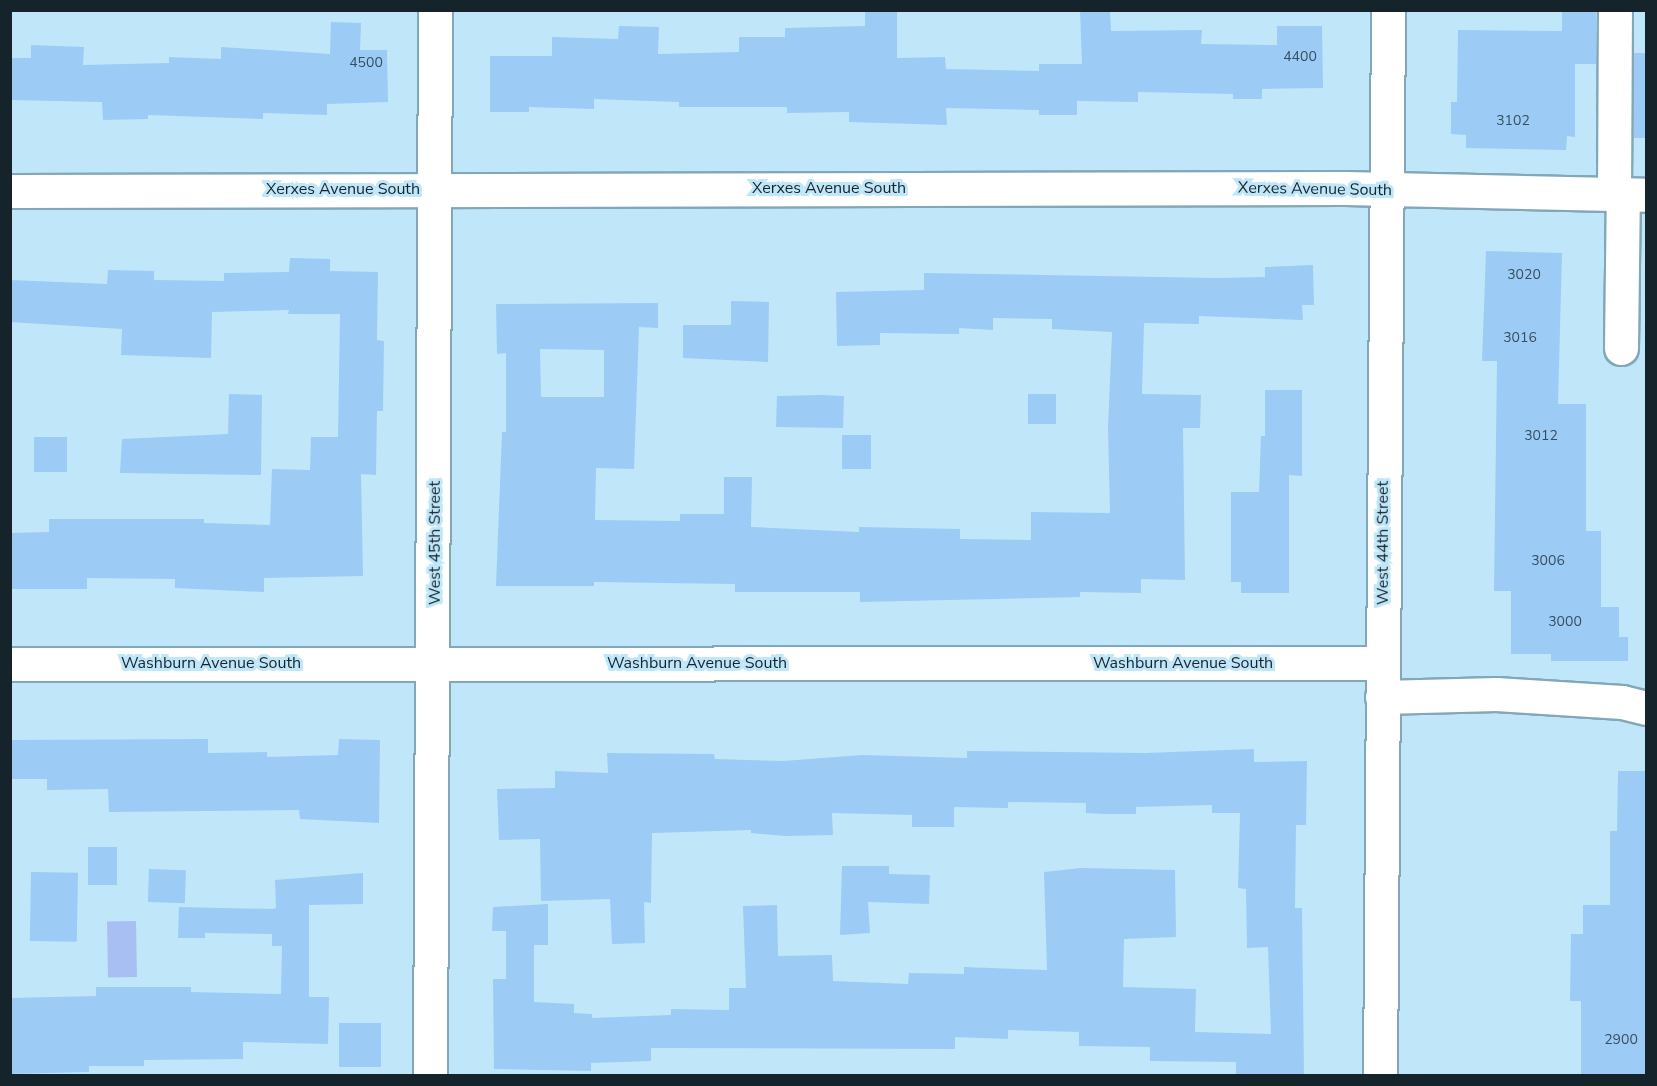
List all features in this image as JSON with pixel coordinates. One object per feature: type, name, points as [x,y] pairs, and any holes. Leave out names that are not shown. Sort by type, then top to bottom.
[{"type":"street","name":"West 45th Street","points":[[430,1076],[434,663],[435,10]]},
{"type":"street","name":"West 44th Street","points":[[1380,1076],[1388,10]]},
{"type":"street","points":[[1615,10],[1628,194],[1621,348]]},
{"type":"street","name":"Xerxes Avenue South","points":[[10,191],[1385,190],[1628,194]]},
{"type":"street","name":"Washburn Avenue South","points":[[10,664],[1383,663]]},
{"type":"street","points":[[1382,696],[1496,694],[1622,702],[1647,708]]},
{"type":"water","points":[[136,921],[137,977],[108,977],[107,922]]},
{"type":"building","points":[[865,10],[897,10],[897,58],[945,57],[946,69],[1039,71],[1039,64],[1082,64],[1080,10],[1110,10],[1111,31],[1202,30],[1201,44],[1277,45],[1277,26],[1322,26],[1323,88],[1262,89],[1262,99],[1233,99],[1233,94],[1138,92],[1138,102],[1077,101],[1077,115],[1039,115],[1039,110],[946,108],[947,125],[849,122],[849,112],[787,113],[787,107],[679,107],[679,102],[594,99],[594,109],[529,107],[529,112],[490,112],[490,56],[552,56],[552,37],[618,39],[619,26],[659,27],[658,54],[739,52],[739,37],[785,37],[785,28],[865,26]]},
{"type":"building","points":[[1562,10],[1596,10],[1596,64],[1575,64],[1575,137],[1567,136],[1566,150],[1466,148],[1466,135],[1451,134],[1451,102],[1457,102],[1458,30],[1562,31]]},
{"type":"building","points":[[331,22],[361,23],[360,50],[387,50],[388,102],[327,104],[327,115],[263,113],[263,119],[148,115],[148,119],[103,120],[102,102],[10,100],[10,58],[31,58],[31,45],[84,47],[83,65],[169,63],[169,57],[221,59],[221,47],[330,54]]},
{"type":"building","points":[[1634,53],[1646,53],[1646,138],[1634,138]]},
{"type":"building","points":[[1486,251],[1562,253],[1558,404],[1586,404],[1586,531],[1601,531],[1601,607],[1619,607],[1619,637],[1628,637],[1628,661],[1551,661],[1551,654],[1511,654],[1511,591],[1494,591],[1497,361],[1482,361]]},
{"type":"building","points":[[290,258],[330,259],[330,271],[378,272],[377,340],[384,341],[383,411],[377,411],[376,475],[361,474],[363,576],[264,578],[264,592],[175,588],[175,579],[87,578],[87,589],[10,589],[10,533],[49,532],[49,519],[204,519],[204,523],[270,525],[272,469],[310,470],[311,437],[338,437],[340,314],[288,314],[289,310],[212,312],[211,358],[121,355],[122,329],[10,322],[10,280],[107,284],[108,270],[154,271],[154,280],[224,281],[224,273],[289,272]]},
{"type":"building","points":[[1313,265],[1314,305],[1302,305],[1303,320],[1199,316],[1199,324],[1144,323],[1142,394],[1201,395],[1200,428],[1183,428],[1185,580],[1141,579],[1141,593],[1080,592],[1080,597],[860,602],[860,592],[735,592],[735,584],[594,582],[594,586],[496,586],[502,432],[506,432],[506,353],[497,354],[496,304],[658,303],[658,328],[639,327],[634,469],[596,468],[595,520],[680,521],[680,514],[724,514],[724,477],[752,477],[751,527],[859,532],[859,527],[960,529],[960,539],[1031,540],[1031,512],[1110,513],[1108,428],[1112,332],[1052,329],[1052,319],[993,318],[993,330],[959,328],[959,334],[880,333],[880,345],[837,346],[836,292],[924,290],[924,273],[1217,278],[1265,277],[1265,267]],"holes":[[[540,349],[604,350],[604,397],[541,397]]]},
{"type":"building","points":[[731,301],[769,302],[768,362],[683,358],[683,325],[731,325]]},
{"type":"building","points":[[1265,390],[1302,390],[1302,476],[1289,475],[1289,593],[1241,593],[1241,582],[1231,582],[1231,492],[1259,492],[1261,436],[1265,436]]},
{"type":"building","points":[[229,394],[262,395],[261,475],[120,473],[122,439],[228,434]]},
{"type":"building","points":[[1028,394],[1056,394],[1056,424],[1028,424]]},
{"type":"building","points":[[777,396],[844,396],[843,428],[776,427]]},
{"type":"building","points":[[842,435],[871,435],[871,469],[842,469]]},
{"type":"building","points":[[34,437],[67,437],[67,472],[34,472]]},
{"type":"building","points":[[208,739],[208,753],[267,752],[267,757],[338,755],[339,739],[380,740],[379,823],[300,819],[299,810],[109,812],[108,789],[47,790],[47,779],[10,779],[10,740]]},
{"type":"building","points":[[1254,749],[1254,762],[1307,761],[1306,825],[1296,825],[1295,908],[1302,908],[1304,1076],[1236,1076],[1236,1062],[1150,1061],[1150,1047],[1079,1046],[1079,1032],[1008,1030],[1008,1039],[955,1037],[955,1049],[651,1048],[651,1061],[591,1063],[591,1071],[494,1069],[493,979],[506,979],[506,931],[492,931],[493,907],[548,904],[548,945],[534,945],[534,1002],[574,1004],[574,1013],[592,1014],[592,1018],[671,1015],[671,1009],[729,1010],[729,988],[746,988],[743,906],[777,905],[778,956],[832,955],[833,981],[908,984],[909,973],[964,974],[964,967],[1047,970],[1044,872],[1081,868],[1175,870],[1176,937],[1124,939],[1123,987],[1196,989],[1195,1032],[1271,1034],[1268,947],[1247,948],[1246,889],[1238,888],[1240,813],[1212,813],[1212,805],[1136,807],[1136,814],[1105,814],[1086,813],[1086,803],[1008,802],[1008,808],[954,807],[954,827],[912,827],[912,815],[832,813],[833,835],[785,836],[751,833],[751,830],[652,833],[651,903],[644,902],[645,943],[612,944],[610,899],[541,901],[540,839],[499,840],[497,789],[555,788],[555,771],[608,773],[607,753],[714,754],[715,759],[783,761],[862,755],[967,758],[967,751],[1145,753]]},
{"type":"building","points":[[1618,771],[1647,771],[1647,1076],[1581,1076],[1581,1001],[1570,1001],[1571,934],[1583,934],[1583,905],[1610,905],[1610,831],[1617,831]]},
{"type":"building","points":[[88,847],[117,847],[117,885],[88,885]]},
{"type":"building","points":[[842,866],[889,866],[889,874],[930,875],[929,904],[868,902],[870,933],[840,935]]},
{"type":"building","points":[[149,869],[186,870],[185,903],[148,902]]},
{"type":"building","points":[[31,872],[78,873],[77,942],[30,941]]},
{"type":"building","points":[[363,873],[363,904],[309,905],[309,997],[329,997],[328,1044],[243,1042],[243,1059],[144,1060],[144,1066],[89,1066],[89,1072],[10,1074],[10,998],[96,996],[96,987],[191,987],[191,992],[281,994],[282,946],[272,946],[272,934],[205,933],[205,938],[178,938],[179,907],[272,909],[276,908],[275,880]]},
{"type":"building","points":[[339,1023],[381,1023],[381,1067],[339,1067]]}]
